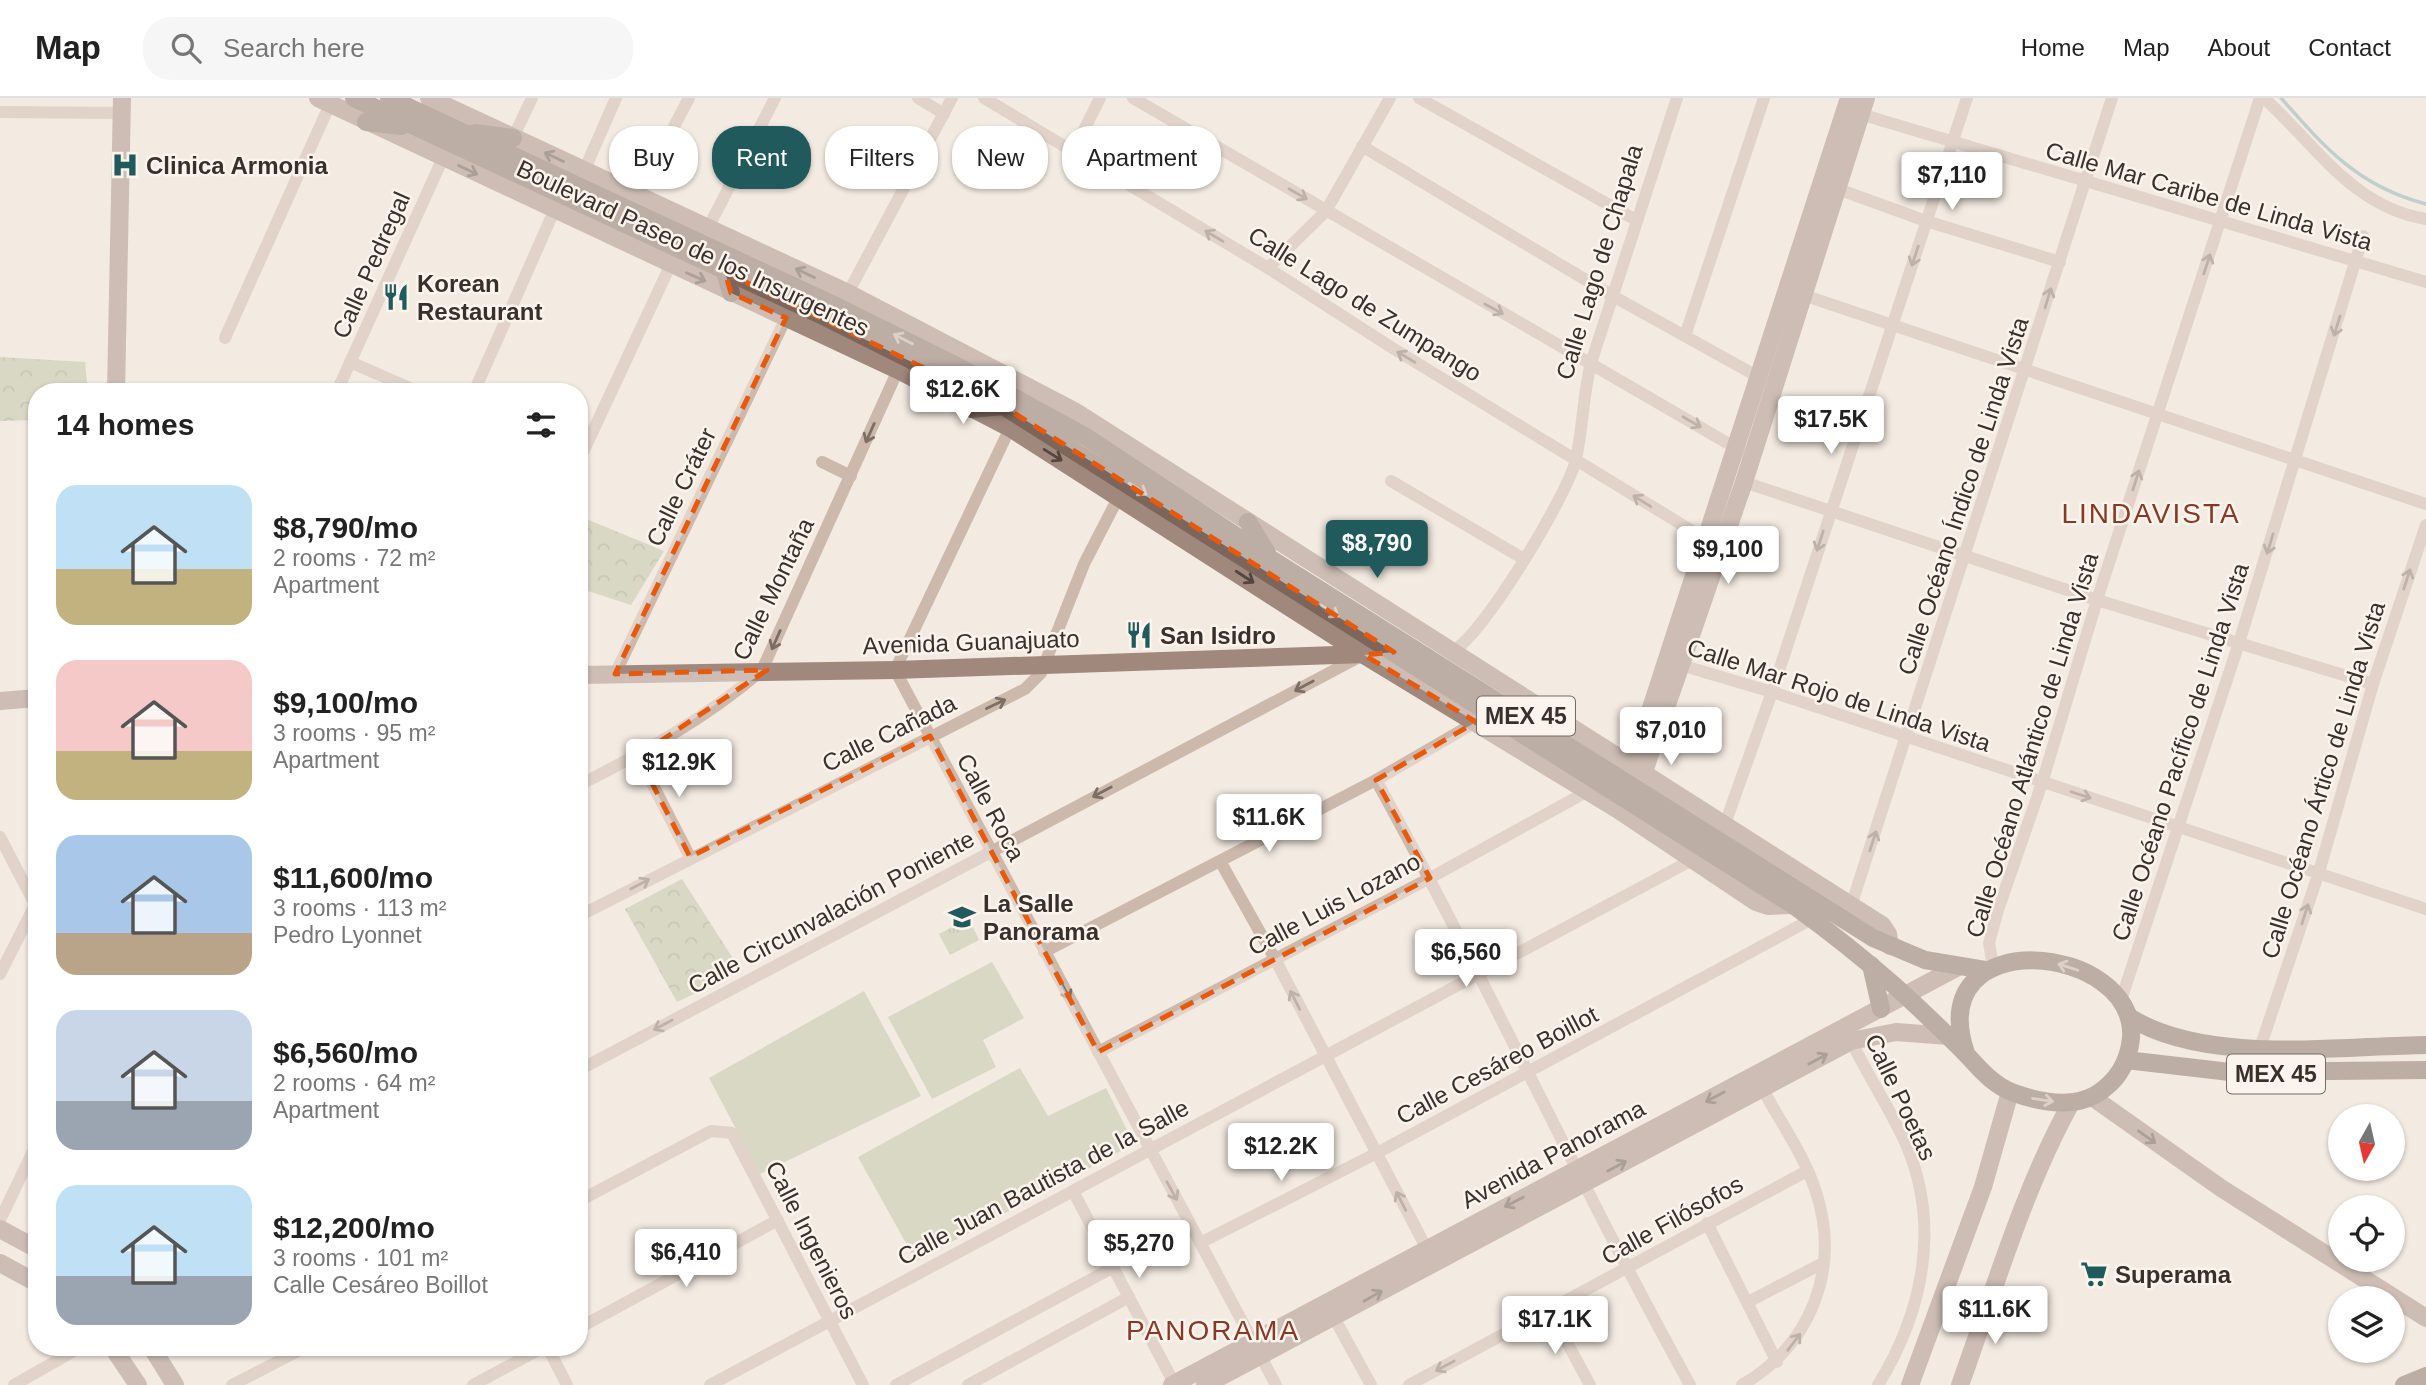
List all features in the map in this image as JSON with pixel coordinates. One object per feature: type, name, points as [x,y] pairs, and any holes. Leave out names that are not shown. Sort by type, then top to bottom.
[{"type":"main road","name":"Boulevard Paseo de los Insurgentes","points":[[354,98],[819,314],[1003,406],[1394,652],[1889,946],[1956,968],[1989,968]]},
{"type":"main road","name":"Boulevard Paseo de los Insurgentes","points":[[389,98],[841,308],[1086,438],[1271,559],[1422,653],[1793,905],[1871,965],[1966,1054]]},
{"type":"main road","points":[[366,122],[414,128]]},
{"type":"main road","points":[[459,131],[513,138]]},
{"type":"main road","points":[[725,272],[731,293]]},
{"type":"main road","points":[[981,380],[1017,382]]},
{"type":"main road","points":[[972,409],[1003,406]]},
{"type":"main road","points":[[1248,522],[1271,559]]},
{"type":"main road","points":[[2028,960],[2062,964],[2096,979],[2121,1000],[2129,1017],[2131,1042],[2126,1060],[2111,1083],[2092,1097],[2071,1102],[2040,1100],[2010,1092],[1983,1073],[1966,1054],[1960,1030],[1963,1005],[1975,979],[1989,968],[2028,960]]},
{"type":"main road","points":[[1871,965],[1881,1009]]},
{"type":"main road","name":"MEX 45","points":[[2129,1017],[2148,1029],[2213,1046],[2260,1048],[2426,1045]]},
{"type":"main road","name":"MEX 45","points":[[2126,1060],[2230,1072],[2426,1070]]},
{"type":"main road","points":[[2404,1385],[2426,1376]]},
{"type":"street","points":[[513,138],[533,98]]},
{"type":"street","points":[[584,171],[616,98]]},
{"type":"street","points":[[638,195],[689,98]]},
{"type":"street","points":[[708,228],[775,98]]},
{"type":"street","points":[[918,98],[944,114]]},
{"type":"street","points":[[848,293],[952,98]]},
{"type":"street","name":"Calle Lago de Zumpango","points":[[984,98],[1062,145]]},
{"type":"street","points":[[1086,126],[1100,98]]},
{"type":"street","points":[[1133,98],[1744,453]]},
{"type":"street","points":[[1268,268],[1326,211],[1390,98]]},
{"type":"street","points":[[1419,98],[1636,220]]},
{"type":"street","name":"Calle Lago de Chapala","points":[[1452,650],[1468,641],[1524,559],[1569,482],[1576,459],[1581,407],[1591,363],[1677,98]]},
{"type":"street","points":[[1685,336],[1764,98]]},
{"type":"street","points":[[1714,544],[1744,482],[1744,453],[1758,377],[1849,98]]},
{"type":"street","points":[[1725,824],[1773,692],[1830,511],[1968,98]]},
{"type":"street","name":"Calle Océano Índico de Linda Vista","points":[[1852,906],[1907,738],[1962,555],[2026,370],[2112,98]]},
{"type":"street","points":[[2262,98],[2301,134],[2326,165],[2350,185],[2399,213],[2426,219]]},
{"type":"street","name":"Calle Océano Atlántico de Linda Vista","points":[[1989,968],[1989,943],[2042,783],[2097,600],[2262,98]]},
{"type":"street","name":"Boulevard Paseo de los Insurgentes","points":[[439,100],[513,138],[848,293],[1076,412],[1452,650],[1630,792],[1694,859],[1756,902],[1768,906],[1793,905]]},
{"type":"street","points":[[225,338],[324,101]]},
{"type":"street","name":"Boulevard Paseo de los Insurgentes","points":[[324,101],[670,266],[898,370],[1010,428],[1364,655],[1588,791],[1630,792],[1725,824],[1882,925],[1888,934],[1889,946]]},
{"type":"street","points":[[0,112],[122,105],[116,383]]},
{"type":"street","points":[[1630,792],[1744,453],[1774,386],[1863,106]]},
{"type":"street","name":"Calle Mar Caribe de Linda Vista","points":[[1863,106],[1953,144],[2085,180],[2426,282]]},
{"type":"street","points":[[1362,146],[1611,295],[1774,386]]},
{"type":"street","name":"Calle Pedregal","points":[[341,383],[443,158]]},
{"type":"street","points":[[1835,188],[1926,222],[2060,262]]},
{"type":"street","name":"Calle Lago de Zumpango","points":[[1135,189],[1714,544]]},
{"type":"street","points":[[478,383],[554,211]]},
{"type":"street","name":"Calle Océano Pacífico de Linda Vista","points":[[2121,1000],[2176,826],[2239,643],[2363,236]]},
{"type":"street","points":[[588,442],[670,266]]},
{"type":"street","points":[[1803,295],[1891,327],[2426,504]]},
{"type":"street","name":"Calle Cráter","points":[[615,674],[786,318]]},
{"type":"street","points":[[350,362],[398,383]]},
{"type":"street","name":"Calle Montaña","points":[[588,781],[638,756],[739,690],[762,670],[898,370]]},
{"type":"street","points":[[895,670],[1010,428]]},
{"type":"street","points":[[822,462],[851,476]]},
{"type":"street","points":[[1391,481],[1524,559]]},
{"type":"street","points":[[1744,482],[2097,600],[2373,684]]},
{"type":"street","name":"Calle Cañada","points":[[588,911],[1035,682],[1084,564],[1119,496]]},
{"type":"street","name":"Calle Océano Ártico de Linda Vista","points":[[2260,1048],[2319,872],[2373,684],[2426,525]]},
{"type":"street","points":[[1364,655],[1452,650]]},
{"type":"street","name":"Avenida Guanajuato","points":[[588,675],[895,670],[1364,655]]},
{"type":"street","name":"Calle Circunvalación Poniente","points":[[588,1065],[1364,655]]},
{"type":"street","name":"Calle Mar Rojo de Linda Vista","points":[[1673,663],[1773,692],[2426,909]]},
{"type":"street","name":"Calle Roca","points":[[895,670],[1276,1385]]},
{"type":"street","points":[[0,701],[28,699]]},
{"type":"street","points":[[1044,952],[1376,780],[1476,722]]},
{"type":"street","points":[[638,756],[690,857]]},
{"type":"street","points":[[1376,780],[1430,878],[1526,1073],[1690,1385]]},
{"type":"street","name":"Calle Luis Lozano","points":[[1098,1052],[1430,878],[1588,791]]},
{"type":"street","points":[[0,837],[28,891]]},
{"type":"street","name":"Calle Juan Bautista de la Salle","points":[[710,1385],[1478,977],[1694,859]]},
{"type":"street","points":[[1220,861],[1275,959],[1429,1255]]},
{"type":"street","name":"Calle Cesáreo Boillot","points":[[1200,1243],[1377,1153],[1812,919]]},
{"type":"street","points":[[0,974],[28,921]]},
{"type":"street","name":"Avenida Panorama","points":[[1205,1385],[1325,1302],[1429,1255],[1759,1083],[1848,1034],[1881,1009],[1956,968]]},
{"type":"street","name":"Avenida Panorama","points":[[1848,1034],[1896,1031],[1948,1036]]},
{"type":"street","name":"Calle Poetas","points":[[1848,1034],[1907,1147],[1919,1186],[1925,1225],[1926,1248],[1910,1326],[1878,1385]]},
{"type":"street","points":[[1742,1385],[1777,1362],[1809,1319],[1823,1263],[1820,1207],[1807,1171],[1759,1083]]},
{"type":"street","points":[[1910,1385],[1983,1186],[2010,1092]]},
{"type":"street","points":[[2092,1097],[2221,1188],[2426,1318]]},
{"type":"street","points":[[1960,1385],[2027,1202],[2071,1102]]},
{"type":"street","name":"Calle Ingenieros","points":[[588,1196],[711,1131],[727,1130],[736,1138],[863,1385]]},
{"type":"street","points":[[0,1220],[28,1162]]},
{"type":"street","name":"Calle Filósofos","points":[[1409,1385],[1807,1171]]},
{"type":"street","points":[[1073,1191],[1174,1385]]},
{"type":"street","points":[[588,1323],[778,1220]]},
{"type":"street","points":[[1707,1223],[1777,1362]]},
{"type":"street","points":[[0,1229],[28,1244]]},
{"type":"street","name":"Avenida Panorama","points":[[1174,1385],[1334,1318],[1429,1255]]},
{"type":"street","points":[[0,1263],[28,1278]]},
{"type":"street","points":[[1748,1301],[1823,1263]]},
{"type":"street","points":[[896,1385],[1112,1268]]},
{"type":"street","points":[[968,1385],[1129,1297]]},
{"type":"street","points":[[1325,1302],[1371,1385]]},
{"type":"street","points":[[1550,1311],[1590,1385]]},
{"type":"street","points":[[14,1385],[65,1356]]},
{"type":"street","points":[[118,1356],[138,1385]]},
{"type":"street","points":[[157,1356],[175,1385]]},
{"type":"street","points":[[232,1385],[288,1356]]},
{"type":"street","points":[[473,1385],[529,1356]]},
{"type":"street","points":[[550,1356],[567,1385]]},
{"type":"highlighted area","points":[[725,272],[1003,406],[1394,652],[1364,655],[1476,722],[1376,780],[1430,878],[1098,1052],[930,736],[690,857],[638,756],[767,670],[615,674],[786,318],[731,293]]},
{"type":"green space","points":[[0,357],[85,362],[87,383],[28,383],[28,420],[0,421]]},
{"type":"green space","points":[[588,520],[664,551],[631,605],[588,591]]},
{"type":"green space","points":[[682,879],[741,971],[677,1002],[625,909]]},
{"type":"green space","points":[[960,923],[962,927],[971,923],[979,940],[950,955],[939,934]]},
{"type":"green space","points":[[992,962],[1024,1018],[983,1040],[996,1067],[932,1099],[888,1017]]},
{"type":"green space","points":[[864,991],[921,1096],[760,1174],[709,1078]]},
{"type":"green space","points":[[1020,1068],[1048,1116],[1106,1088],[1134,1144],[916,1261],[858,1157]]},
{"type":"waterway","points":[[2281,98],[2329,149],[2362,176],[2402,197],[2426,204]]},
{"type":"place","name":"Clinica Armonia","points":[[125,165]]},
{"type":"place","name":"Korean Restaurant","points":[[396,297]]},
{"type":"place","name":"San Isidro","points":[[1139,635]]},
{"type":"place","name":"La Salle Panorama","points":[[962,917]]},
{"type":"place","name":"Superama","points":[[2094,1274]]},
{"type":"district","name":"LINDAVISTA","points":[[2151,513]]},
{"type":"district","name":"PANORAMA","points":[[1213,1330]]}]
